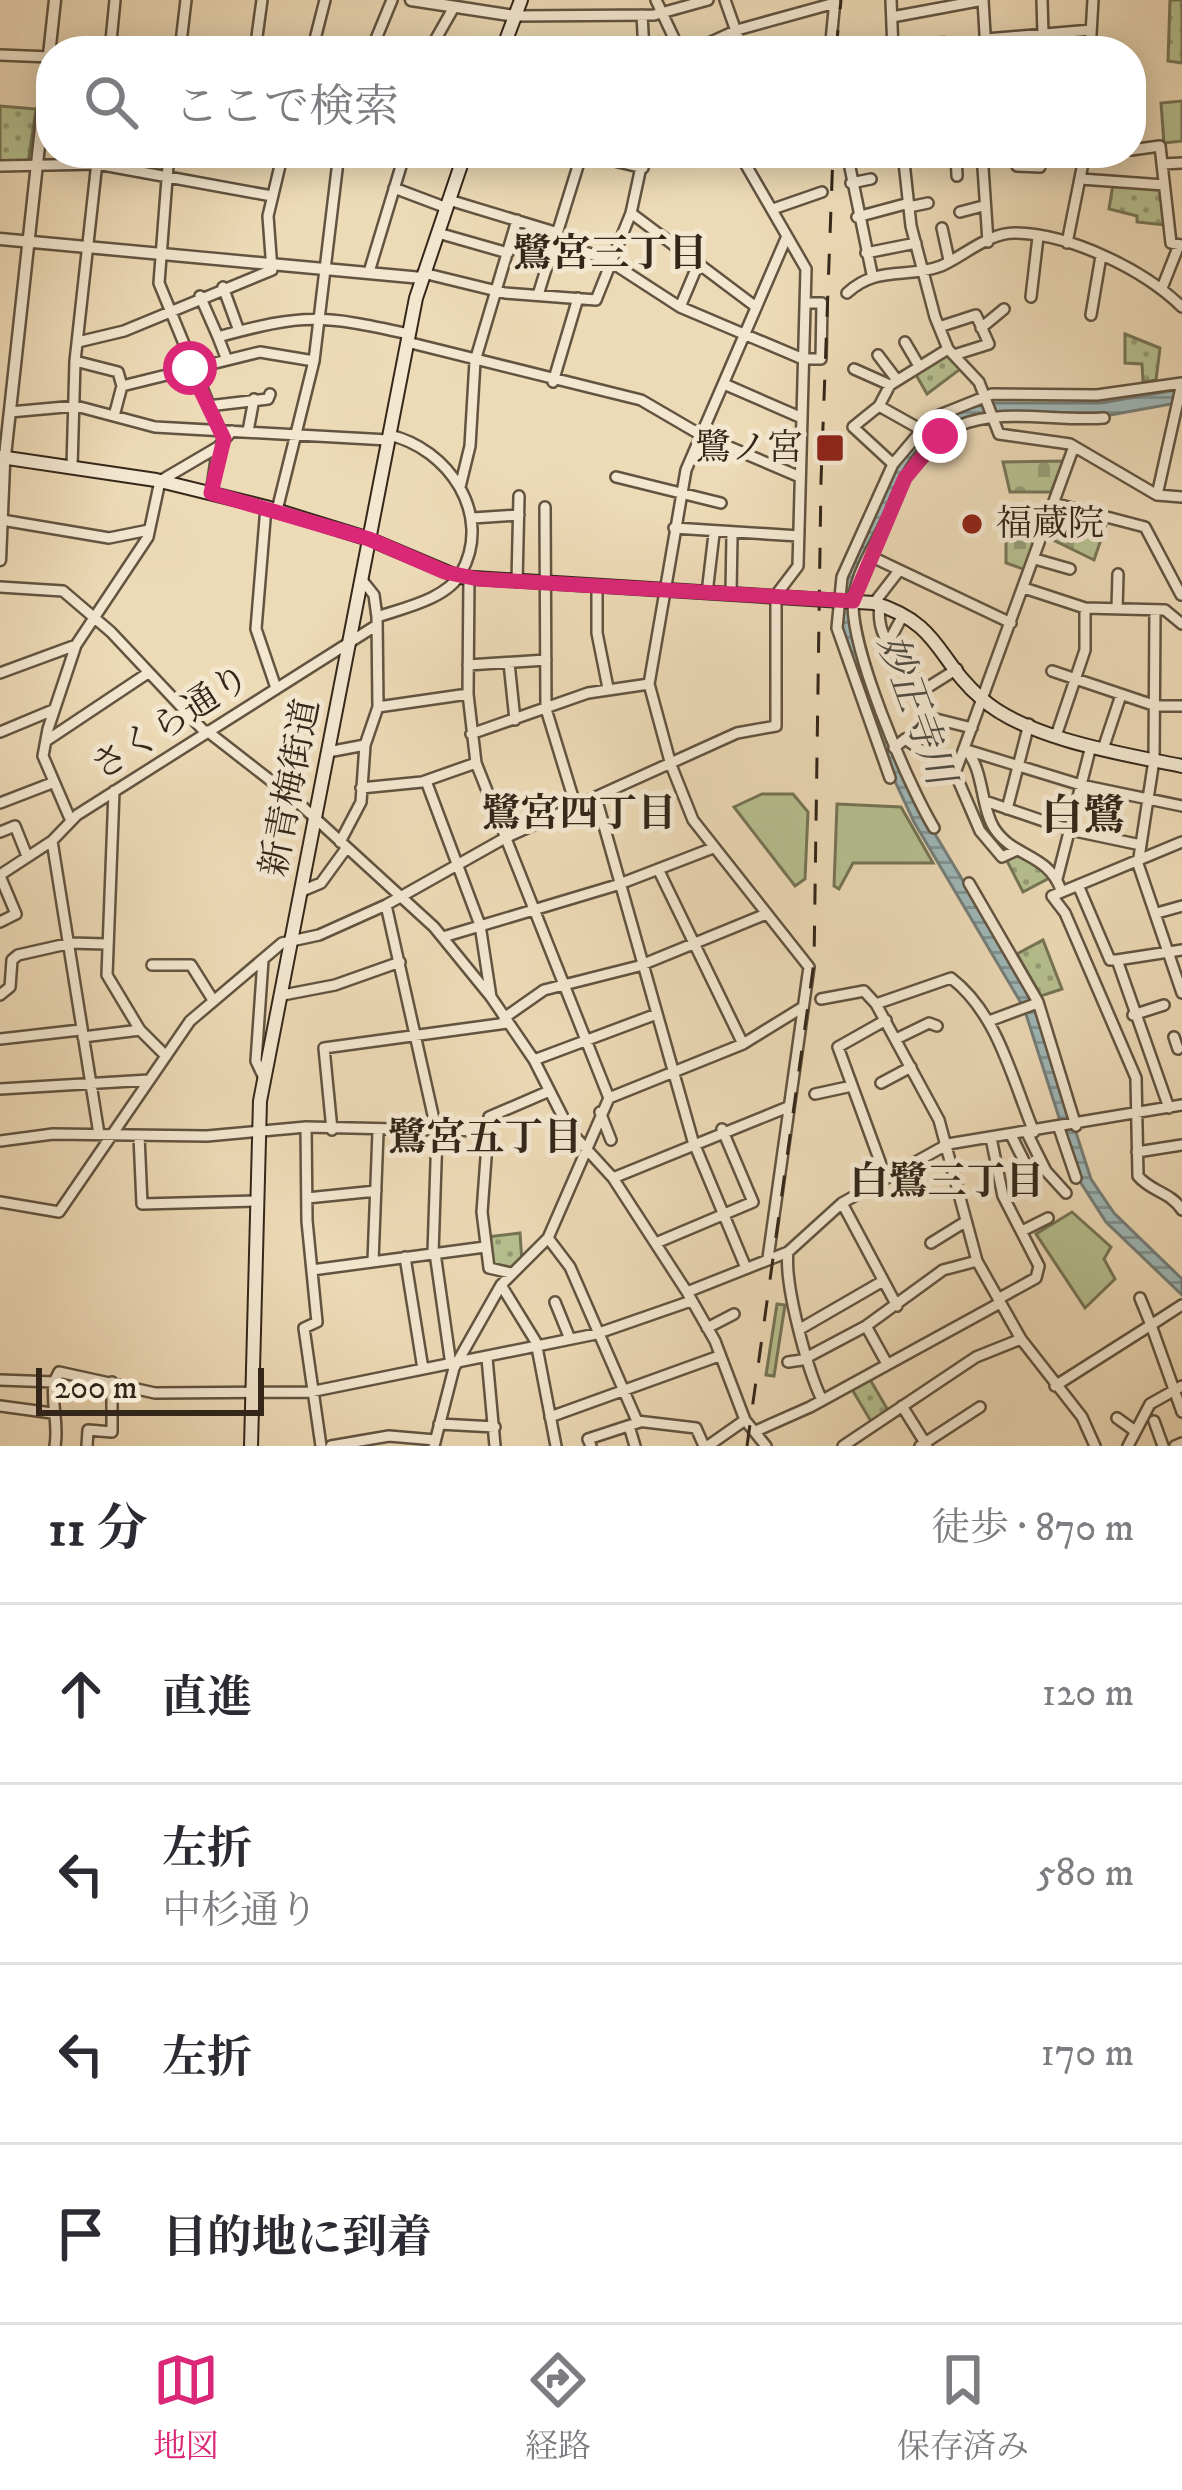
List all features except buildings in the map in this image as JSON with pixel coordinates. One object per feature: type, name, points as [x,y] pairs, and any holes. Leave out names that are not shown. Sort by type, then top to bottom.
[{"type":"main road","points":[[508,36],[521,0]]},
{"type":"main road","name":"新青梅街道","points":[[250,1446],[258,1128],[408,338],[422,276],[460,168]]},
{"type":"main road","points":[[3,457],[160,481],[272,507],[464,577],[845,598],[877,604],[932,635],[984,701],[1057,734],[1182,766]]},
{"type":"street","points":[[52,36],[56,0]]},
{"type":"street","points":[[112,36],[116,0]]},
{"type":"street","points":[[182,36],[187,0]]},
{"type":"street","points":[[257,36],[262,0]]},
{"type":"street","points":[[316,36],[325,0]]},
{"type":"street","points":[[377,36],[392,0]]},
{"type":"street","points":[[411,0],[487,6],[515,16],[662,14],[708,0]]},
{"type":"street","points":[[656,0],[673,36]]},
{"type":"street","points":[[725,0],[739,36]]},
{"type":"street","points":[[891,0],[893,36]]},
{"type":"street","points":[[892,16],[983,0],[985,36]]},
{"type":"street","points":[[1042,0],[1043,34]]},
{"type":"street","points":[[1091,36],[1093,0]]},
{"type":"street","points":[[724,36],[835,2],[832,36]]},
{"type":"street","points":[[438,36],[454,7]]},
{"type":"street","points":[[642,15],[643,36]]},
{"type":"street","points":[[1033,36],[1091,30]]},
{"type":"street","points":[[0,55],[36,56]]},
{"type":"street","points":[[1146,148],[1160,146],[1177,244],[1162,288]]},
{"type":"street","points":[[1162,164],[1182,163]]},
{"type":"street","points":[[0,166],[36,165]]},
{"type":"street","points":[[0,560],[7,408],[38,168]]},
{"type":"street","points":[[72,466],[75,361],[97,168]]},
{"type":"street","points":[[136,168],[272,196]]},
{"type":"street","points":[[167,168],[159,283],[190,368],[223,436],[211,493]]},
{"type":"street","points":[[78,342],[124,331],[272,269],[268,216],[280,168]]},
{"type":"street","points":[[276,688],[256,628],[272,507],[314,361],[337,168]]},
{"type":"street","points":[[369,272],[400,168]]},
{"type":"street","points":[[538,295],[577,168]]},
{"type":"street","points":[[0,239],[89,243],[422,276],[499,291],[596,300],[631,213],[643,169],[639,168]]},
{"type":"street","points":[[0,1202],[59,1212],[166,1056],[212,1000],[282,943],[386,905],[458,861],[737,733],[776,726],[776,595],[798,566],[806,268],[752,168]]},
{"type":"street","points":[[849,168],[872,274]]},
{"type":"street","points":[[905,168],[916,244],[939,327],[951,352],[979,382],[1001,436],[1040,437],[1073,449],[1157,495],[1182,497]]},
{"type":"street","points":[[957,168],[957,176]]},
{"type":"street","points":[[981,168],[988,242]]},
{"type":"street","points":[[1067,244],[1083,168]]},
{"type":"street","points":[[851,183],[871,179]]},
{"type":"street","points":[[1081,179],[1182,190]]},
{"type":"street","points":[[981,181],[998,182]]},
{"type":"street","points":[[394,188],[517,220],[610,262],[680,308],[803,359],[821,359],[822,303],[805,303]]},
{"type":"street","points":[[773,209],[821,192]]},
{"type":"street","points":[[857,217],[928,203]]},
{"type":"street","points":[[960,212],[982,206]]},
{"type":"street","points":[[631,213],[756,307]]},
{"type":"street","points":[[460,487],[470,446],[476,361],[517,220]]},
{"type":"street","points":[[941,229],[949,260]]},
{"type":"street","points":[[847,293],[872,274],[923,268],[1017,232],[1101,256],[1162,288],[1182,307]]},
{"type":"street","points":[[438,233],[508,253]]},
{"type":"street","points":[[768,1258],[808,967],[693,820],[671,765],[650,684],[680,490],[788,236]]},
{"type":"street","points":[[1030,297],[1038,237]]},
{"type":"street","points":[[866,253],[916,244]]},
{"type":"street","points":[[1091,315],[1101,256]]},
{"type":"street","points":[[680,308],[700,262]]},
{"type":"street","points":[[1170,267],[1182,274]]},
{"type":"street","points":[[223,287],[239,332]]},
{"type":"street","points":[[200,296],[227,360]]},
{"type":"street","points":[[554,382],[578,298]]},
{"type":"street","points":[[981,328],[1004,309]]},
{"type":"street","points":[[893,464],[853,430],[879,406],[893,382],[951,352],[988,344],[976,315],[939,327]]},
{"type":"street","points":[[218,338],[320,316],[554,382],[641,400],[701,435],[800,477]]},
{"type":"street","points":[[904,341],[919,366]]},
{"type":"street","points":[[122,386],[260,352],[314,361]]},
{"type":"street","points":[[878,356],[893,382]]},
{"type":"street","points":[[75,361],[118,372],[122,386],[114,416]]},
{"type":"street","points":[[854,369],[893,382]]},
{"type":"street","points":[[724,384],[802,418]]},
{"type":"street","points":[[934,828],[895,747],[845,598],[905,478],[925,450],[988,409],[992,394],[1097,395],[1181,385],[1157,495]]},
{"type":"street","points":[[208,406],[268,399],[270,394]]},
{"type":"street","points":[[248,431],[254,399]]},
{"type":"street","points":[[7,408],[76,406],[155,427],[223,436],[248,431],[415,441],[460,487],[473,518],[464,577],[476,763],[609,1098]]},
{"type":"street","points":[[879,406],[920,429]]},
{"type":"street","points":[[890,778],[837,628],[860,537],[893,464],[920,429],[955,406],[1104,418]]},
{"type":"street","points":[[71,821],[43,756],[76,645],[149,530],[160,481],[223,436]]},
{"type":"street","points":[[955,773],[1073,449]]},
{"type":"street","points":[[616,477],[721,502]]},
{"type":"street","points":[[518,582],[519,496]]},
{"type":"street","points":[[1053,502],[1145,527],[1182,594],[1171,614]]},
{"type":"street","points":[[545,506],[546,709],[576,807]]},
{"type":"street","points":[[473,518],[519,515]]},
{"type":"street","points":[[2,520],[110,538],[149,530]]},
{"type":"street","points":[[674,529],[799,536]]},
{"type":"street","points":[[707,592],[714,534]]},
{"type":"street","points":[[731,593],[732,535]]},
{"type":"street","points":[[870,556],[1011,623]]},
{"type":"street","points":[[1035,559],[1070,569]]},
{"type":"street","points":[[898,572],[877,604],[879,628],[908,674],[925,689]]},
{"type":"street","points":[[1117,609],[1118,574]]},
{"type":"street","name":"さくら通り","points":[[0,876],[114,791],[377,621],[464,577]]},
{"type":"street","points":[[302,891],[321,883],[360,807],[364,745],[378,707],[374,595],[362,580]]},
{"type":"street","points":[[0,587],[63,591],[207,731],[316,820],[443,938],[491,997],[534,1060],[547,1092],[656,1243],[707,1328],[745,1420],[758,1430],[766,1446]]},
{"type":"street","points":[[597,587],[597,636],[608,688]]},
{"type":"street","points":[[1024,588],[1085,608],[1155,610],[1171,614],[1182,624]]},
{"type":"street","points":[[1057,734],[1085,650],[1085,608]]},
{"type":"street","points":[[1155,610],[1154,760],[1138,864],[1176,951],[1182,993]]},
{"type":"street","points":[[888,643],[903,615]]},
{"type":"street","points":[[0,673],[76,645]]},
{"type":"street","points":[[468,665],[546,660]]},
{"type":"street","points":[[509,663],[515,720]]},
{"type":"street","points":[[925,689],[957,668]]},
{"type":"street","points":[[1052,671],[1156,706],[1182,706]]},
{"type":"street","points":[[46,741],[148,674]]},
{"type":"street","points":[[471,734],[608,688],[650,684]]},
{"type":"street","points":[[925,689],[923,716],[972,728]]},
{"type":"street","points":[[378,707],[468,694]]},
{"type":"street","points":[[1121,695],[1081,785],[1059,884],[1052,896],[1132,1067],[1138,1176],[1148,1189],[1177,1198],[1182,1210]]},
{"type":"street","points":[[1,731],[53,710]]},
{"type":"street","points":[[1007,808],[1029,724]]},
{"type":"street","points":[[895,747],[905,739],[955,773],[988,844],[1002,857],[1016,850]]},
{"type":"street","points":[[328,752],[364,745]]},
{"type":"street","points":[[967,750],[1081,785],[1182,806]]},
{"type":"street","points":[[967,750],[997,832],[1016,850],[1043,860],[1059,884]]},
{"type":"street","points":[[362,788],[425,781],[476,763]]},
{"type":"street","points":[[425,781],[479,925],[491,997]]},
{"type":"street","points":[[0,803],[52,783]]},
{"type":"street","points":[[114,791],[107,975],[140,1030],[166,1056]]},
{"type":"street","points":[[597,801],[654,1015],[677,1072],[711,1198],[724,1215],[746,1268]]},
{"type":"street","points":[[985,801],[1070,830],[1141,845]]},
{"type":"street","points":[[0,832],[15,826],[27,856]]},
{"type":"street","points":[[52,841],[99,1134]]},
{"type":"street","points":[[1059,884],[1078,885],[1182,842]]},
{"type":"street","points":[[443,938],[617,885],[713,848]]},
{"type":"street","points":[[658,869],[743,1044]]},
{"type":"street","points":[[0,876],[16,914],[0,922]]},
{"type":"street","points":[[969,883],[1038,1002],[1076,1178]]},
{"type":"street","points":[[1078,885],[1110,960],[1176,951]]},
{"type":"street","points":[[386,905],[437,1133],[434,1253],[454,1364]]},
{"type":"street","points":[[1157,913],[1182,906]]},
{"type":"street","points":[[332,1130],[323,1049],[506,1020],[544,990],[643,965],[766,914]]},
{"type":"street","points":[[0,995],[10,987],[12,960],[67,944],[105,944]]},
{"type":"street","points":[[263,960],[256,1061],[266,1081]]},
{"type":"street","points":[[1117,960],[1169,1108]]},
{"type":"street","points":[[283,995],[400,962]]},
{"type":"street","points":[[152,964],[191,965],[212,1000]]},
{"type":"street","points":[[876,1004],[951,978],[989,1021],[1046,1171],[1066,1193]]},
{"type":"street","points":[[821,999],[864,991],[886,1020],[948,1144],[952,1181],[977,1261],[1021,1339],[1082,1417],[1092,1441],[1076,1445]]},
{"type":"street","points":[[1133,1015],[1164,1005]]},
{"type":"street","points":[[989,1021],[1030,1006]]},
{"type":"street","points":[[331,1446],[389,1436],[434,1443],[454,1364],[501,1285],[548,1238],[609,1098],[743,1044],[803,1007]]},
{"type":"street","points":[[534,1060],[654,1015]]},
{"type":"street","points":[[886,1020],[838,1047],[886,1178]]},
{"type":"street","points":[[896,1039],[929,1023],[937,1026]]},
{"type":"street","points":[[0,1039],[140,1030]]},
{"type":"street","points":[[691,1048],[697,1064]]},
{"type":"street","points":[[1132,1067],[1154,1066]]},
{"type":"street","points":[[881,1083],[911,1067]]},
{"type":"street","points":[[0,1089],[148,1081]]},
{"type":"street","points":[[815,1094],[852,1086]]},
{"type":"street","points":[[511,1273],[489,1268],[485,1247],[486,1131],[489,1118],[547,1092]]},
{"type":"street","points":[[55,1446],[58,1423],[52,1413],[59,1372],[155,1394],[312,1391],[596,1334],[788,1252],[842,1203],[948,1144],[1182,1105]]},
{"type":"street","points":[[613,1178],[722,1129],[788,1107]]},
{"type":"street","points":[[600,1112],[611,1140]]},
{"type":"street","points":[[306,1127],[317,1322],[304,1328],[322,1446]]},
{"type":"street","points":[[0,1141],[99,1134],[207,1136],[306,1127],[486,1131]]},
{"type":"street","points":[[656,1243],[753,1202],[722,1129]]},
{"type":"street","points":[[373,1262],[378,1132]]},
{"type":"street","points":[[1011,1135],[1030,1173]]},
{"type":"street","points":[[140,1136],[142,1204],[256,1201]]},
{"type":"street","points":[[925,1137],[933,1152]]},
{"type":"street","points":[[758,1430],[821,1400],[1036,1278],[1040,1266],[1003,1196],[991,1138]]},
{"type":"street","points":[[1137,1152],[1182,1145]]},
{"type":"street","points":[[307,1198],[376,1191]]},
{"type":"street","points":[[842,1203],[898,1306]]},
{"type":"street","points":[[1022,1232],[1048,1218]]},
{"type":"street","points":[[931,1244],[965,1222]]},
{"type":"street","points":[[548,1238],[571,1267],[634,1424],[635,1446]]},
{"type":"street","points":[[312,1270],[485,1247]]},
{"type":"street","points":[[788,1252],[786,1270],[800,1294],[802,1360],[821,1400]]},
{"type":"street","points":[[405,1257],[423,1370]]},
{"type":"street","points":[[788,1362],[802,1360],[866,1326],[943,1270],[962,1269],[977,1261]]},
{"type":"street","points":[[800,1329],[883,1281]]},
{"type":"street","points":[[501,1285],[536,1346],[556,1446]]},
{"type":"street","points":[[1141,1298],[1163,1361],[1178,1388],[1182,1412]]},
{"type":"street","points":[[555,1302],[570,1339]]},
{"type":"street","points":[[1054,1386],[1071,1370],[1182,1305]]},
{"type":"street","points":[[707,1328],[734,1314]]},
{"type":"street","points":[[866,1326],[886,1362]]},
{"type":"street","points":[[843,1446],[976,1358],[1021,1339]]},
{"type":"street","points":[[1163,1361],[1178,1355]]},
{"type":"street","points":[[550,1418],[719,1356]]},
{"type":"street","points":[[487,1358],[495,1446]]},
{"type":"street","points":[[0,1380],[54,1382]]},
{"type":"street","points":[[87,1446],[88,1430],[112,1432],[112,1382]]},
{"type":"street","points":[[1128,1446],[1150,1404],[1178,1388]]},
{"type":"street","points":[[473,1390],[490,1389]]},
{"type":"street","points":[[0,1406],[52,1413]]},
{"type":"street","points":[[902,1406],[924,1445],[980,1407]]},
{"type":"street","points":[[302,1420],[316,1418]]},
{"type":"street","points":[[1117,1418],[1135,1431]]},
{"type":"street","points":[[439,1424],[475,1419],[495,1426]]},
{"type":"street","points":[[591,1446],[589,1439],[634,1424],[696,1428],[706,1446],[745,1420]]},
{"type":"street","points":[[1154,1421],[1163,1446]]},
{"type":"green space","points":[[1170,0],[1182,0],[1182,63],[1168,61]]},
{"type":"green space","points":[[1182,101],[1182,141],[1164,143],[1161,103]]},
{"type":"green space","points":[[0,106],[36,109],[28,163],[0,163]]},
{"type":"green space","points":[[1113,184],[1160,188],[1166,225],[1137,222],[1137,216],[1109,209]]},
{"type":"green space","points":[[1125,334],[1160,348],[1156,380],[1143,382],[1142,364],[1125,363]]},
{"type":"green space","points":[[949,354],[963,367],[927,394],[915,373]]},
{"type":"green space","points":[[1063,461],[1051,492],[1010,492],[1003,462]]},
{"type":"green space","points":[[1054,508],[1107,522],[1094,560],[1045,536]]},
{"type":"green space","points":[[1023,510],[1046,510],[1026,570],[1006,563],[1006,527],[1023,526]]},
{"type":"green space","points":[[762,794],[793,794],[808,812],[805,879],[795,886],[734,807]]},
{"type":"green space","points":[[837,804],[901,807],[933,863],[853,863],[839,889],[834,886]]},
{"type":"green space","points":[[1017,852],[1053,876],[1023,892],[1006,859]]},
{"type":"green space","points":[[1043,940],[1062,989],[1041,996],[1017,954]]},
{"type":"green space","points":[[1072,1212],[1111,1247],[1104,1259],[1115,1279],[1085,1308],[1036,1234]]},
{"type":"green space","points":[[520,1233],[522,1263],[510,1270],[491,1266],[486,1237]]},
{"type":"green space","points":[[777,1304],[785,1305],[774,1376],[766,1375]]},
{"type":"green space","points":[[868,1376],[889,1412],[872,1423],[850,1386]]},
{"type":"water","points":[[1182,389],[1182,402],[1105,416],[994,415],[926,445],[854,585],[852,628],[932,829],[1032,996],[1091,1179],[1114,1213],[1182,1279],[1182,1295],[1106,1222],[1079,1180],[1024,1008],[914,822],[892,775],[842,636],[839,593],[894,469],[925,429],[958,411],[989,403],[1101,403]]},
{"type":"railway","points":[[837,36],[841,0]]},
{"type":"railway","points":[[747,1446],[814,962],[821,481],[832,168]]},
{"type":"place","name":"鷺ノ宮","points":[[830,448]]},
{"type":"place","name":"福蔵院","points":[[972,524]]},
{"type":"district","name":"鷺宮三丁目","points":[[610,254]]},
{"type":"district","name":"鷺宮四丁目","points":[[579,814]]},
{"type":"district","name":"白鷺","points":[[1083,817]]},
{"type":"district","name":"鷺宮五丁目","points":[[485,1138]]},
{"type":"district","name":"白鷺三丁目","points":[[947,1182]]},
{"type":"route","points":[[190,368],[224,439],[218,447],[211,493],[369,539],[445,572],[478,579],[853,601],[905,478],[940,436]]},
{"type":"water label","name":"妙正寺川","points":[[915,710]]}]
